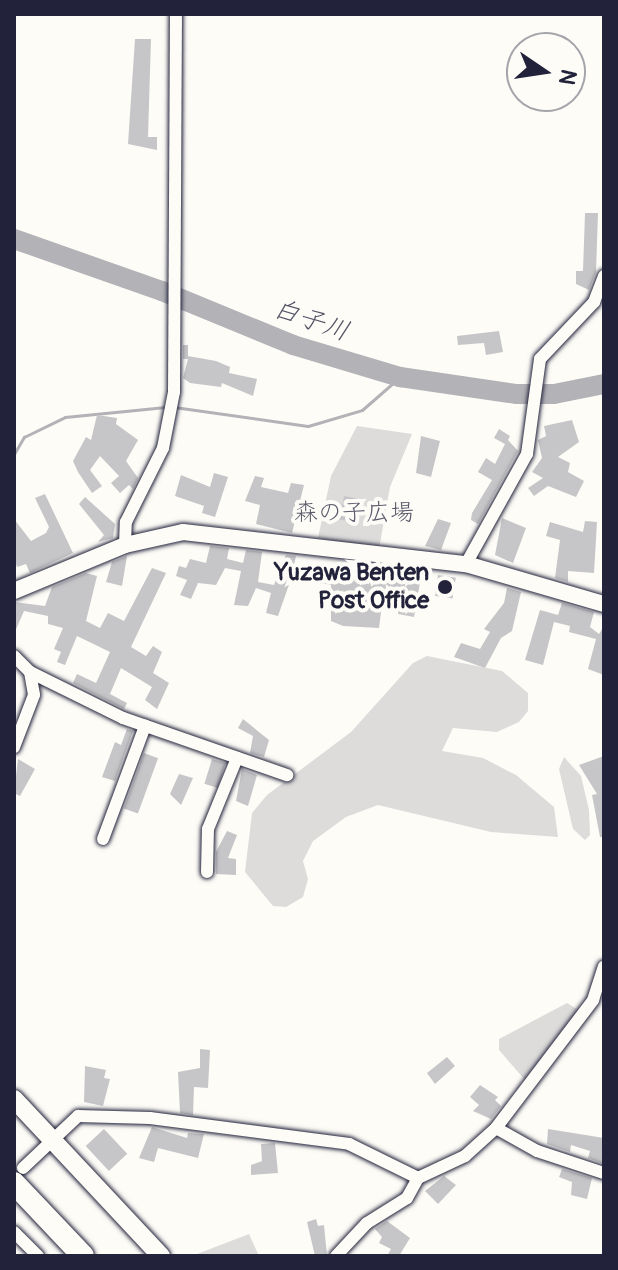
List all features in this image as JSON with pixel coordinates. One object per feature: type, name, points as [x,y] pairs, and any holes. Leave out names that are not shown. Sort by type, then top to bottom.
[{"type":"highway","points":[[18,1176],[83,1256]]},
{"type":"main road","points":[[14,1099],[54,1137],[161,1256]]},
{"type":"street","points":[[125,545],[126,522],[163,448],[173,401],[171,280],[176,14]]},
{"type":"street","points":[[466,564],[520,468],[536,407],[538,371],[543,353],[594,302],[604,276]]},
{"type":"street","points":[[14,591],[125,545],[183,532],[466,564],[604,604]]},
{"type":"street","points":[[14,656],[30,672],[145,726],[287,775]]},
{"type":"street","points":[[14,747],[33,703],[30,672]]},
{"type":"street","points":[[103,839],[145,726]]},
{"type":"street","points":[[207,872],[208,829],[237,758]]},
{"type":"street","points":[[336,1256],[367,1223],[407,1198],[418,1178],[465,1156],[496,1128],[593,1000],[604,967]]},
{"type":"street","points":[[18,1176],[78,1116],[163,1118],[349,1144],[418,1178]]},
{"type":"street","points":[[496,1128],[537,1151],[604,1173]]},
{"type":"street","points":[[14,1232],[38,1256]]},
{"type":"green space","name":"森の子広場","points":[[357,426],[412,434],[390,487],[379,549],[318,538],[331,476]]},
{"type":"green space","points":[[427,656],[502,671],[528,693],[528,711],[519,722],[497,732],[453,728],[442,751],[483,758],[516,775],[554,807],[558,837],[491,832],[378,805],[346,817],[313,841],[303,861],[308,879],[303,897],[286,907],[273,906],[245,872],[252,813],[267,795],[351,732],[413,663]]},
{"type":"green space","points":[[564,757],[581,776],[589,810],[590,835],[585,840],[573,829],[559,769]]},
{"type":"green space","points":[[567,1003],[580,1011],[525,1080],[499,1050],[499,1039]]},
{"type":"green space","points":[[249,1234],[259,1256],[192,1256]]},
{"type":"building","points":[[135,39],[151,39],[148,137],[157,137],[157,150],[128,144]]},
{"type":"building","points":[[585,213],[598,213],[596,272],[589,290],[576,284],[576,271],[583,271]]},
{"type":"building","points":[[499,331],[503,352],[486,355],[484,343],[458,345],[457,336]]},
{"type":"building","points":[[183,345],[188,345],[188,356],[216,361],[230,367],[229,373],[257,379],[253,396],[222,383],[221,387],[190,383],[183,378],[188,359],[183,359]]},
{"type":"building","points":[[97,415],[117,418],[116,424],[138,440],[126,461],[138,478],[133,489],[129,485],[120,493],[111,483],[119,476],[100,456],[90,470],[102,486],[92,493],[78,472],[73,461],[86,437],[91,440]]},
{"type":"building","points":[[572,420],[579,442],[558,457],[570,463],[568,472],[584,481],[576,497],[548,486],[534,496],[528,488],[543,478],[532,472],[542,458],[538,440],[546,436],[544,426]]},
{"type":"building","points":[[499,429],[510,436],[508,440],[518,451],[478,524],[471,520],[472,513],[492,480],[478,472],[486,458],[495,464],[505,444],[494,438]]},
{"type":"building","points":[[421,436],[440,441],[431,477],[416,473]]},
{"type":"building","points":[[214,473],[228,477],[215,517],[202,513],[204,506],[175,496],[181,475],[210,487]]},
{"type":"building","points":[[255,476],[264,478],[261,487],[288,493],[291,483],[304,485],[292,533],[256,524],[260,505],[245,501]]},
{"type":"building","points":[[45,494],[73,553],[30,573],[26,564],[17,567],[14,558],[14,519],[31,541],[46,533],[49,527],[35,498]]},
{"type":"building","points":[[344,496],[360,499],[355,523],[339,520]]},
{"type":"building","points":[[85,497],[115,524],[113,538],[98,542],[104,535],[79,504]]},
{"type":"building","points":[[502,518],[526,528],[513,563],[495,555]]},
{"type":"building","points":[[438,519],[451,523],[441,550],[425,546]]},
{"type":"building","points":[[585,521],[597,522],[594,573],[568,571],[568,582],[555,578],[560,540],[546,536],[550,522],[583,532]]},
{"type":"building","points":[[210,546],[229,548],[227,559],[243,563],[246,550],[262,552],[258,582],[274,585],[286,555],[296,556],[294,565],[331,573],[332,566],[354,570],[355,564],[421,577],[414,617],[398,614],[400,599],[383,596],[379,628],[343,626],[331,621],[331,585],[292,576],[278,616],[266,613],[271,593],[256,588],[248,606],[234,605],[241,571],[225,568],[216,585],[198,583],[191,599],[180,595],[187,580],[176,576],[179,566],[186,568],[190,559],[206,563]]},
{"type":"building","points":[[127,556],[122,586],[106,582],[112,562]]},
{"type":"building","points":[[152,568],[166,573],[131,647],[146,656],[153,646],[162,652],[153,673],[169,683],[157,709],[145,700],[152,687],[121,668],[110,694],[127,703],[124,709],[73,683],[77,674],[96,683],[110,652],[77,636],[65,665],[57,662],[61,652],[54,649],[63,628],[48,624],[48,616],[24,611],[14,634],[14,602],[45,606],[52,587],[86,573],[97,576],[86,621],[100,628],[108,613],[124,621]]},
{"type":"building","points":[[438,575],[456,578],[452,599],[435,596]]},
{"type":"building","points":[[507,588],[521,592],[512,631],[501,638],[485,668],[454,657],[461,643],[480,649],[490,632],[484,629],[504,603]]},
{"type":"building","points":[[562,603],[594,612],[590,627],[599,634],[604,626],[604,675],[588,669],[596,639],[569,632],[570,626],[554,622],[543,665],[525,660],[540,610],[558,615]]},
{"type":"building","points":[[243,719],[269,740],[264,757],[250,753],[253,736],[238,728]]},
{"type":"building","points":[[127,729],[133,731],[115,781],[102,777],[115,742],[121,745]]},
{"type":"building","points":[[144,753],[158,758],[138,814],[124,808]]},
{"type":"building","points":[[604,756],[604,837],[600,837],[592,795],[597,794],[579,765]]},
{"type":"building","points":[[18,759],[35,769],[20,796],[14,793]]},
{"type":"building","points":[[212,759],[225,763],[218,788],[204,784]]},
{"type":"building","points":[[242,769],[257,775],[248,806],[236,801]]},
{"type":"building","points":[[179,774],[193,778],[181,805],[170,794]]},
{"type":"building","points":[[227,831],[237,835],[228,858],[236,859],[236,875],[216,874],[216,852]]},
{"type":"building","points":[[200,1049],[210,1050],[208,1088],[194,1087],[193,1115],[180,1113],[178,1072],[200,1068]]},
{"type":"building","points":[[447,1057],[455,1066],[435,1084],[427,1073]]},
{"type":"building","points":[[85,1066],[106,1070],[104,1078],[110,1079],[103,1106],[84,1102]]},
{"type":"building","points":[[480,1085],[498,1097],[495,1100],[501,1106],[491,1119],[473,1111],[479,1105],[470,1097]]},
{"type":"building","points":[[152,1127],[187,1138],[188,1133],[204,1134],[198,1158],[158,1148],[154,1162],[139,1158]]},
{"type":"building","points":[[104,1129],[127,1154],[109,1171],[86,1146]]},
{"type":"building","points":[[548,1129],[604,1138],[604,1164],[588,1158],[590,1151],[571,1145],[570,1152],[547,1144]]},
{"type":"building","points":[[275,1143],[278,1173],[251,1175],[251,1165],[262,1161],[261,1144]]},
{"type":"building","points":[[562,1169],[592,1178],[587,1199],[571,1195],[572,1182],[559,1177]]},
{"type":"building","points":[[444,1176],[456,1185],[438,1204],[425,1191]]},
{"type":"building","points":[[316,1219],[318,1226],[324,1225],[327,1256],[315,1256],[307,1222]]},
{"type":"building","points":[[387,1221],[410,1238],[399,1256],[387,1256],[391,1249],[379,1243],[382,1237],[375,1229]]},
{"type":"waterway","name":"白子川","points":[[14,239],[162,291],[293,345],[400,377],[517,394],[554,394],[604,384]]},
{"type":"waterway","points":[[174,407],[308,426],[362,410],[400,377]]},
{"type":"waterway","points":[[14,454],[24,437],[65,417],[166,407]]},
{"type":"place","name":"Yuzawa Benten Post Office","points":[[445,587]]}]
